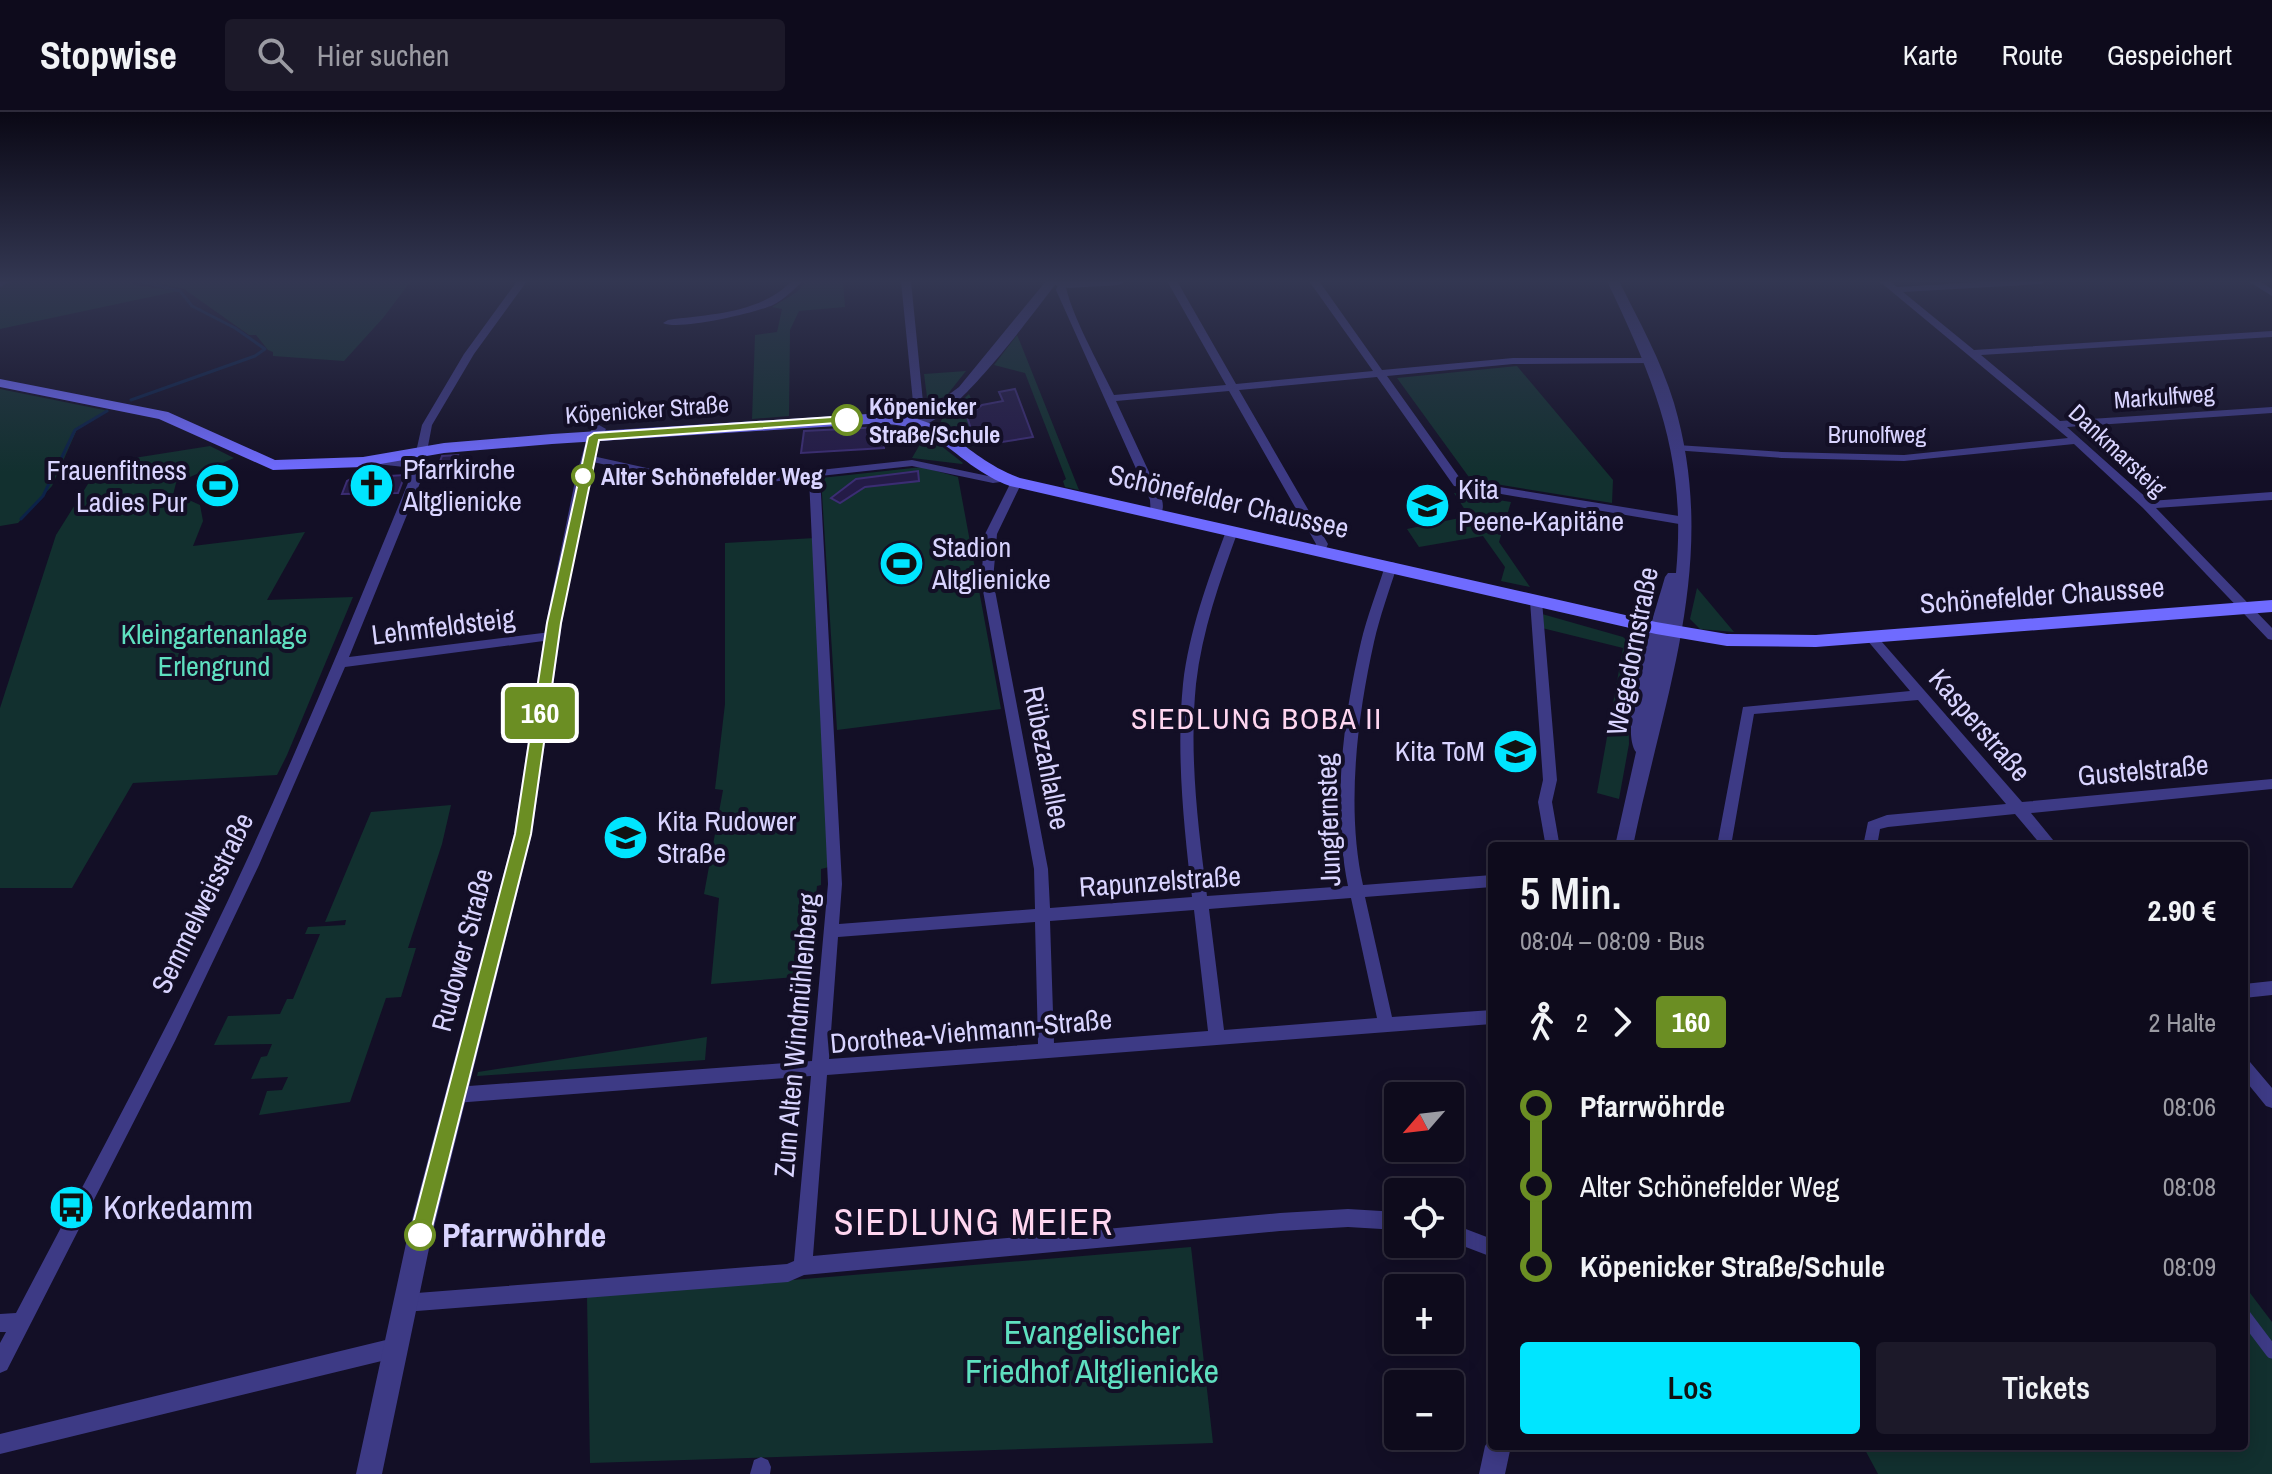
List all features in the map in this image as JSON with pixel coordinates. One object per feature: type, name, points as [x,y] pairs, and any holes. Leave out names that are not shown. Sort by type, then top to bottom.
[{"type":"main road","name":"Köpenicker Straße","points":[[0,383],[174,418],[268,464],[420,458],[444,448],[596,433],[886,418],[920,423]]},
{"type":"main road","name":"Schönefelder Chaussee","points":[[920,423],[975,462],[1010,480],[1391,566],[1664,634],[1756,652],[1810,647],[1816,641],[2272,606]]},
{"type":"street","name":"Semmelweisstraße","points":[[0,1363],[222,930],[274,819],[340,663],[420,458],[427,425],[479,345]]},
{"type":"street","points":[[912,345],[918,402]]},
{"type":"street","points":[[920,423],[964,390],[1002,345]]},
{"type":"street","points":[[1085,345],[1156,500],[1155,514]]},
{"type":"street","points":[[1208,345],[1322,544],[1320,550]]},
{"type":"street","points":[[1359,345],[1458,484],[1685,521]]},
{"type":"street","name":"Wegedornstraße","points":[[1625,842],[1642,761],[1656,716],[1664,634],[1684,578],[1685,521],[1677,448],[1667,406],[1644,345]]},
{"type":"street","name":"Dankmarsteig","points":[[1962,345],[2077,440],[2147,505],[2272,636]]},
{"type":"street","points":[[1972,353],[2105,345]]},
{"type":"street","points":[[1109,399],[1513,361],[1652,360]]},
{"type":"street","name":"Markulfweg","points":[[2058,424],[2272,410]]},
{"type":"street","name":"Rudower Straße","points":[[369,1474],[404,1303],[523,834],[551,636],[596,433]]},
{"type":"street","name":"Brunolfweg","points":[[1677,448],[1790,456],[1904,458],[2077,440]]},
{"type":"street","points":[[588,458],[710,485],[912,463],[993,480],[1010,480]]},
{"type":"street","points":[[959,472],[975,462]]},
{"type":"street","name":"Zum Alten Windmühlenberg","points":[[803,1266],[835,865],[814,473]]},
{"type":"street","name":"Rübezahlallee","points":[[1010,480],[991,534],[987,580],[1041,869],[1046,1050]]},
{"type":"street","points":[[2147,505],[2272,496]]},
{"type":"street","points":[[1217,1037],[1186,770],[1190,681],[1207,599],[1232,531]]},
{"type":"street","name":"Jungfernsteg","points":[[1386,1025],[1349,854],[1348,769],[1368,640],[1391,566]]},
{"type":"street","points":[[1538,602],[1550,780],[1545,802],[1552,842]]},
{"type":"street","name":"Lehmfeldsteig","points":[[340,663],[551,636]]},
{"type":"street","name":"Kasperstraße","points":[[1871,637],[2048,842]]},
{"type":"street","points":[[1725,842],[1748,710],[1920,695]]},
{"type":"street","name":"Gustelstraße","points":[[1871,842],[1873,826],[1879,823],[2272,784]]},
{"type":"street","name":"Rapunzelstraße","points":[[832,931],[1488,881]]},
{"type":"street","points":[[2248,991],[2272,988]]},
{"type":"street","name":"Dorothea-Viehmann-Straße","points":[[455,1095],[1488,1017]]},
{"type":"street","points":[[2248,1072],[2272,1100]]},
{"type":"street","points":[[404,1303],[788,1273],[803,1266],[1280,1222],[1348,1218],[1384,1220]]},
{"type":"street","points":[[1464,1237],[1488,1246]]},
{"type":"street","points":[[2248,1320],[2272,1352]]},
{"type":"street","points":[[0,1323],[21,1322]]},
{"type":"street","points":[[0,1444],[394,1348]]},
{"type":"street","points":[[1492,1474],[1497,1450]]},
{"type":"green space","points":[[264,345],[359,345],[344,361],[273,356],[273,352]]},
{"type":"green space","points":[[755,345],[790,345],[789,416],[752,419]]},
{"type":"green space","points":[[1010,345],[1021,345],[1079,490],[1065,487],[1063,481],[1066,479],[1025,373],[994,365]]},
{"type":"green space","points":[[1517,366],[1613,480],[1612,503],[1471,480],[1397,378]]},
{"type":"green space","points":[[966,371],[947,395],[928,405],[924,374]]},
{"type":"green space","points":[[0,389],[109,411],[78,427],[52,486],[18,523],[0,526]]},
{"type":"green space","points":[[969,394],[975,408],[967,417],[977,446],[965,448],[939,426],[942,419]]},
{"type":"green space","points":[[926,434],[963,463],[912,458]]},
{"type":"green space","name":"Kleingartenanlage Erlengrund","points":[[210,446],[234,458],[176,483],[171,503],[189,500],[200,505],[203,521],[193,546],[305,532],[267,600],[353,597],[287,755],[277,775],[133,783],[72,888],[0,888],[0,708],[56,535],[98,468],[133,463],[134,458]]},
{"type":"green space","name":"Stadion Altglienicke","points":[[922,467],[958,477],[1001,709],[837,730],[821,478]]},
{"type":"green space","points":[[1454,493],[1511,502],[1499,542],[1530,587],[1501,581],[1505,567],[1483,536],[1419,547],[1407,529],[1469,516]]},
{"type":"green space","points":[[815,538],[829,867],[821,869],[821,885],[817,886],[808,976],[711,984],[719,898],[704,894],[723,790],[715,789],[725,704],[725,543]]},
{"type":"green space","points":[[1697,588],[1734,632],[1700,629],[1690,619]]},
{"type":"green space","points":[[1542,614],[1623,637],[1636,649],[1628,686],[1629,744],[1619,799],[1597,793],[1623,648],[1542,628]]},
{"type":"green space","points":[[451,805],[442,844],[408,948],[416,948],[401,997],[386,998],[350,1102],[259,1115],[267,1091],[282,1090],[288,1077],[251,1079],[261,1057],[267,1056],[272,1044],[214,1045],[228,1016],[280,1014],[287,999],[293,999],[320,934],[305,934],[308,927],[345,925],[346,920],[325,922],[371,812]]},
{"type":"green space","points":[[707,1037],[705,1060],[477,1076],[478,1072]]},
{"type":"green space","name":"Evangelischer Friedhof Altglienicke","points":[[1191,1247],[1213,1443],[590,1463],[587,1297]]},
{"type":"green space","points":[[2248,1290],[2272,1322],[2272,1474],[1878,1474],[1865,1450],[2248,1450]]},
{"type":"building","points":[[1015,389],[1033,437],[977,446],[967,417],[982,405],[1003,401],[999,392]]},
{"type":"building","points":[[883,427],[884,448],[801,453],[804,431]]},
{"type":"building","points":[[458,455],[449,478],[433,480],[442,456]]},
{"type":"building","points":[[918,471],[919,481],[865,487],[840,503],[831,498],[856,479]]},
{"type":"building","name":"Pfarrkirche Altglienicke","points":[[405,475],[398,493],[342,494],[347,481],[353,478]]},
{"type":"waterway","points":[[131,400],[255,356],[265,349],[259,345]]},
{"type":"waterway","points":[[21,519],[43,496],[75,430],[107,411]]},
{"type":"bus line","name":"160","points":[[420,1235],[523,834],[554,623],[594,437],[847,420]]},
{"type":"place","name":"Köpenicker Straße/Schule","points":[[847,420]]},
{"type":"place","name":"Alter Schönefelder Weg","points":[[583,476]]},
{"type":"place","name":"Pfarrkirche Altglienicke","points":[[372,485]]},
{"type":"place","name":"Frauenfitness Ladies Pur","points":[[218,486]]},
{"type":"place","name":"Kita Peene-Kapitäne","points":[[1427,505]]},
{"type":"place","name":"Stadion Altglienicke","points":[[901,563]]},
{"type":"place","name":"Kita ToM","points":[[1516,751]]},
{"type":"place","name":"Kita Rudower Straße","points":[[626,837]]},
{"type":"place","name":"Korkedamm","points":[[72,1207]]},
{"type":"place","name":"Pfarrwöhrde","points":[[420,1235]]},
{"type":"district","name":"SIEDLUNG BOBA II","points":[[1257,718]]},
{"type":"district","name":"SIEDLUNG MEIER","points":[[974,1222]]}]
